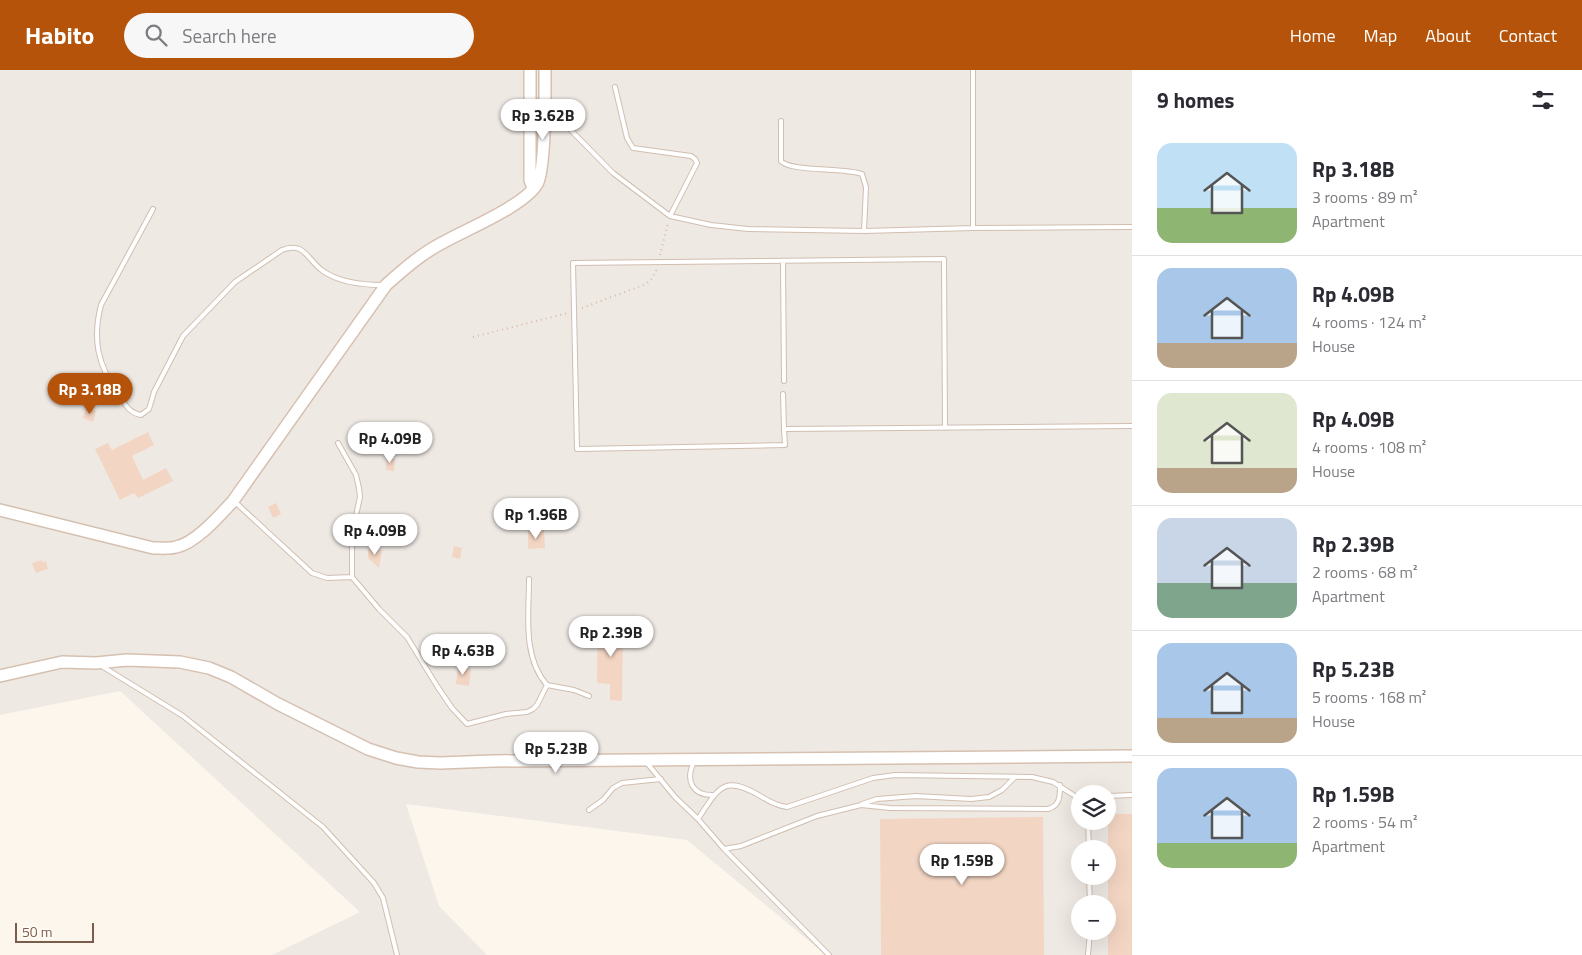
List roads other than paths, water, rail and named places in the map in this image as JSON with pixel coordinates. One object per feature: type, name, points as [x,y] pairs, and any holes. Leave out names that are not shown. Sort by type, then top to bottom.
[{"type":"street","points":[[530,70],[530,180],[533,188]]},
{"type":"street","points":[[0,510],[153,548],[177,547],[213,523],[233,500],[386,286],[406,267],[424,254],[522,200],[537,185],[540,174],[545,104],[545,70]]},
{"type":"street","points":[[0,676],[62,662],[96,663],[127,660],[180,662],[209,668],[230,677],[278,704],[368,749],[396,758],[440,763],[1132,756]]},
{"type":"lane","points":[[973,70],[973,228]]},
{"type":"lane","points":[[615,87],[627,138],[633,148],[691,156],[695,159],[695,168],[670,216]]},
{"type":"lane","points":[[531,101],[545,104],[613,173],[670,216],[711,225],[748,230],[864,231],[1132,227]]},
{"type":"lane","points":[[781,121],[781,161],[784,165],[851,171],[862,174],[866,187],[864,231]]},
{"type":"lane","points":[[153,209],[101,305],[97,319],[96,343],[100,361],[107,378],[129,410],[134,414],[141,415],[148,409],[154,392],[183,336],[235,282],[282,250],[290,247],[297,248],[304,252],[323,271],[341,279],[361,285],[386,286]]},
{"type":"lane","points":[[783,394],[785,445],[577,449],[573,263],[944,259],[945,428]]},
{"type":"lane","points":[[783,261],[784,381]]},
{"type":"lane","points":[[784,429],[1132,426]]},
{"type":"lane","points":[[338,443],[356,475],[360,497],[352,534],[352,577],[379,609],[408,637],[452,708],[467,724],[506,714],[527,712],[537,705],[547,685]]},
{"type":"lane","points":[[233,500],[312,573],[327,578],[352,577]]},
{"type":"lane","points":[[529,578],[530,650],[542,679],[547,685],[574,690],[589,696]]},
{"type":"lane","points":[[96,663],[183,716],[323,827],[374,883],[383,898],[397,955]]},
{"type":"lane","points":[[645,760],[675,797],[698,819],[724,849],[829,955]]},
{"type":"lane","points":[[695,760],[690,772],[690,780],[694,788],[701,794],[714,795]]},
{"type":"lane","points":[[698,819],[714,795],[726,786],[737,784],[780,807],[787,807],[873,778],[895,775],[1032,777],[1053,782],[1071,793]]},
{"type":"lane","points":[[724,849],[741,846],[817,816],[877,799],[916,796],[971,799],[989,796],[1002,790],[1014,777]]},
{"type":"lane","points":[[589,810],[603,800],[613,788],[622,783],[661,779]]},
{"type":"lane","points":[[860,805],[890,808],[1048,809],[1056,805],[1059,800],[1060,786]]},
{"type":"lane","points":[[1116,796],[1132,796]]},
{"type":"lane","points":[[1088,955],[1089,940]]}]
